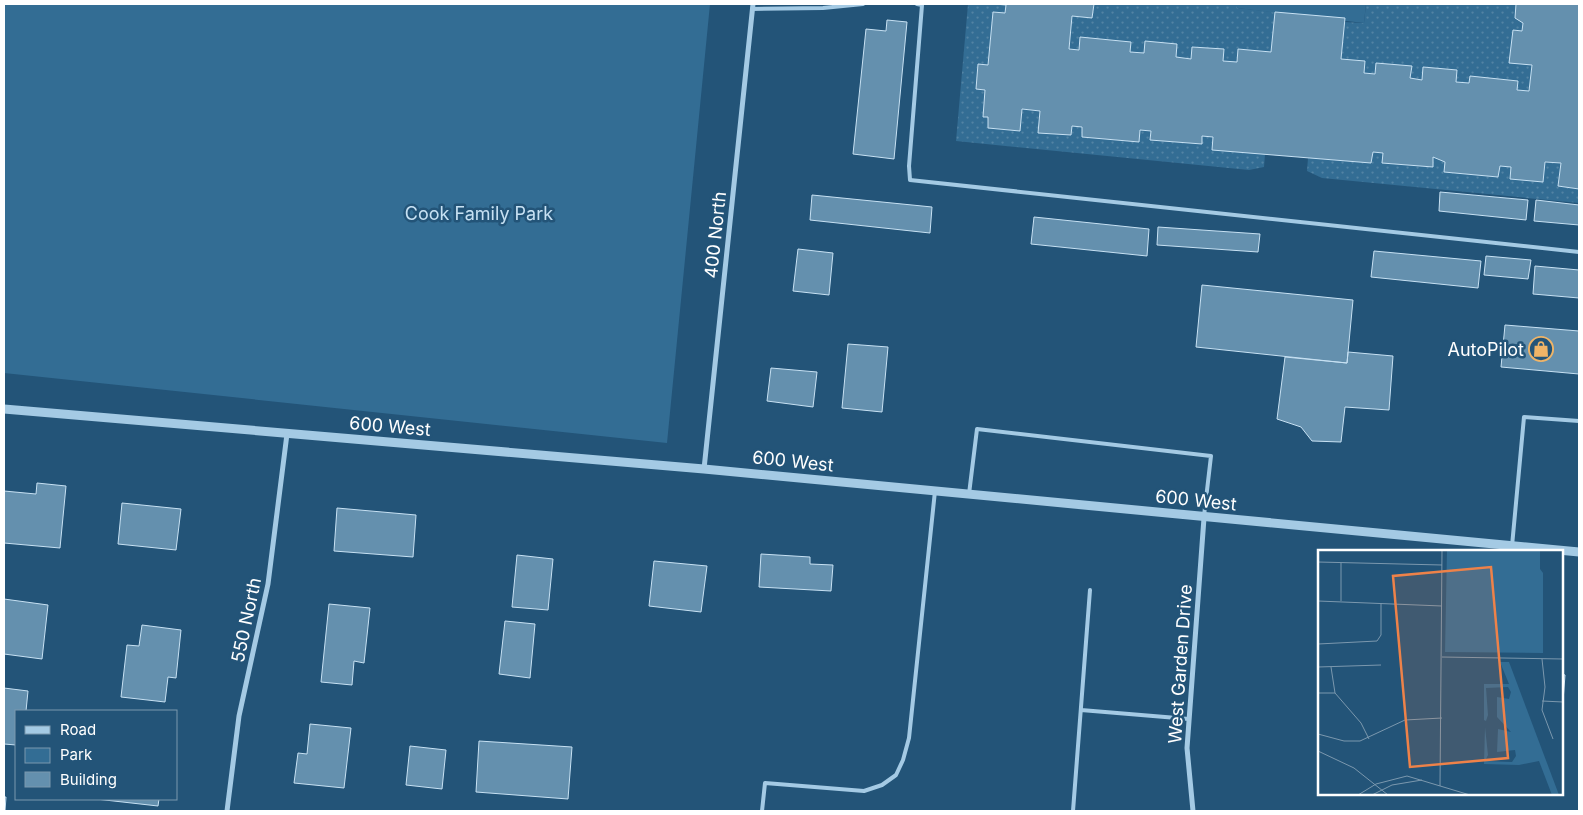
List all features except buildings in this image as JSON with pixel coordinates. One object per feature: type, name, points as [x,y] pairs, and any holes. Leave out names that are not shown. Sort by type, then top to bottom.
[{"type":"street","name":"400 North","points":[[704,469],[752,6]]},
{"type":"street","name":"600 West","points":[[4,409],[704,469],[1557,550]]},
{"type":"street","name":"550 North","points":[[227,811],[239,716],[268,584],[287,434]]},
{"type":"street","name":"West Garden Drive","points":[[1193,811],[1187,748],[1204,518]]},
{"type":"street","name":"600 West","points":[[1563,551],[1579,552]]},
{"type":"lane","points":[[752,6],[823,8],[864,4]]},
{"type":"lane","points":[[917,4],[922,5],[909,166],[910,180],[1579,252]]},
{"type":"lane","points":[[1512,546],[1524,417],[1579,421]]},
{"type":"lane","points":[[969,494],[976,429],[1211,456],[1204,518]]},
{"type":"lane","points":[[762,811],[765,783],[864,791],[882,785],[896,775],[903,760],[909,738],[936,491]]},
{"type":"lane","points":[[1073,811],[1090,590]]},
{"type":"lane","points":[[1081,710],[1189,719]]},
{"type":"green space","name":"Cook Family Park","points":[[4,4],[710,4],[667,443],[4,373]]},
{"type":"green space","points":[[968,4],[1006,5],[1005,13],[993,12],[988,65],[978,64],[976,88],[985,90],[983,116],[988,117],[988,128],[1020,131],[1022,109],[1040,111],[1038,133],[1071,135],[1072,126],[1082,127],[1082,137],[1138,142],[1140,130],[1151,131],[1150,140],[1201,144],[1202,136],[1213,137],[1265,154],[1264,167],[1249,170],[956,141]]},
{"type":"green space","points":[[1094,4],[1237,4],[1237,8],[1275,12],[1271,52],[1238,49],[1237,62],[1223,61],[1224,49],[1192,47],[1191,59],[1176,57],[1177,44],[1145,41],[1144,53],[1130,52],[1131,42],[1080,37],[1079,50],[1069,49],[1072,16],[1092,18]]},
{"type":"green space","points":[[1237,4],[1366,4],[1364,23],[1237,8]]},
{"type":"green space","points":[[1366,4],[1516,4],[1515,18],[1523,19],[1522,31],[1513,31],[1510,62],[1532,65],[1529,91],[1517,90],[1517,81],[1470,76],[1469,83],[1456,82],[1457,70],[1424,67],[1422,80],[1410,78],[1411,66],[1377,63],[1375,74],[1364,73],[1364,61],[1341,59],[1343,22],[1364,23]]},
{"type":"green space","points":[[1373,152],[1383,153],[1383,163],[1432,167],[1433,157],[1446,158],[1444,172],[1498,177],[1500,166],[1561,163],[1558,186],[1579,189],[1579,203],[1322,178],[1307,171],[1308,158],[1371,163]]},
{"type":"place","name":"AutoPilot","points":[[1541,349]]}]
